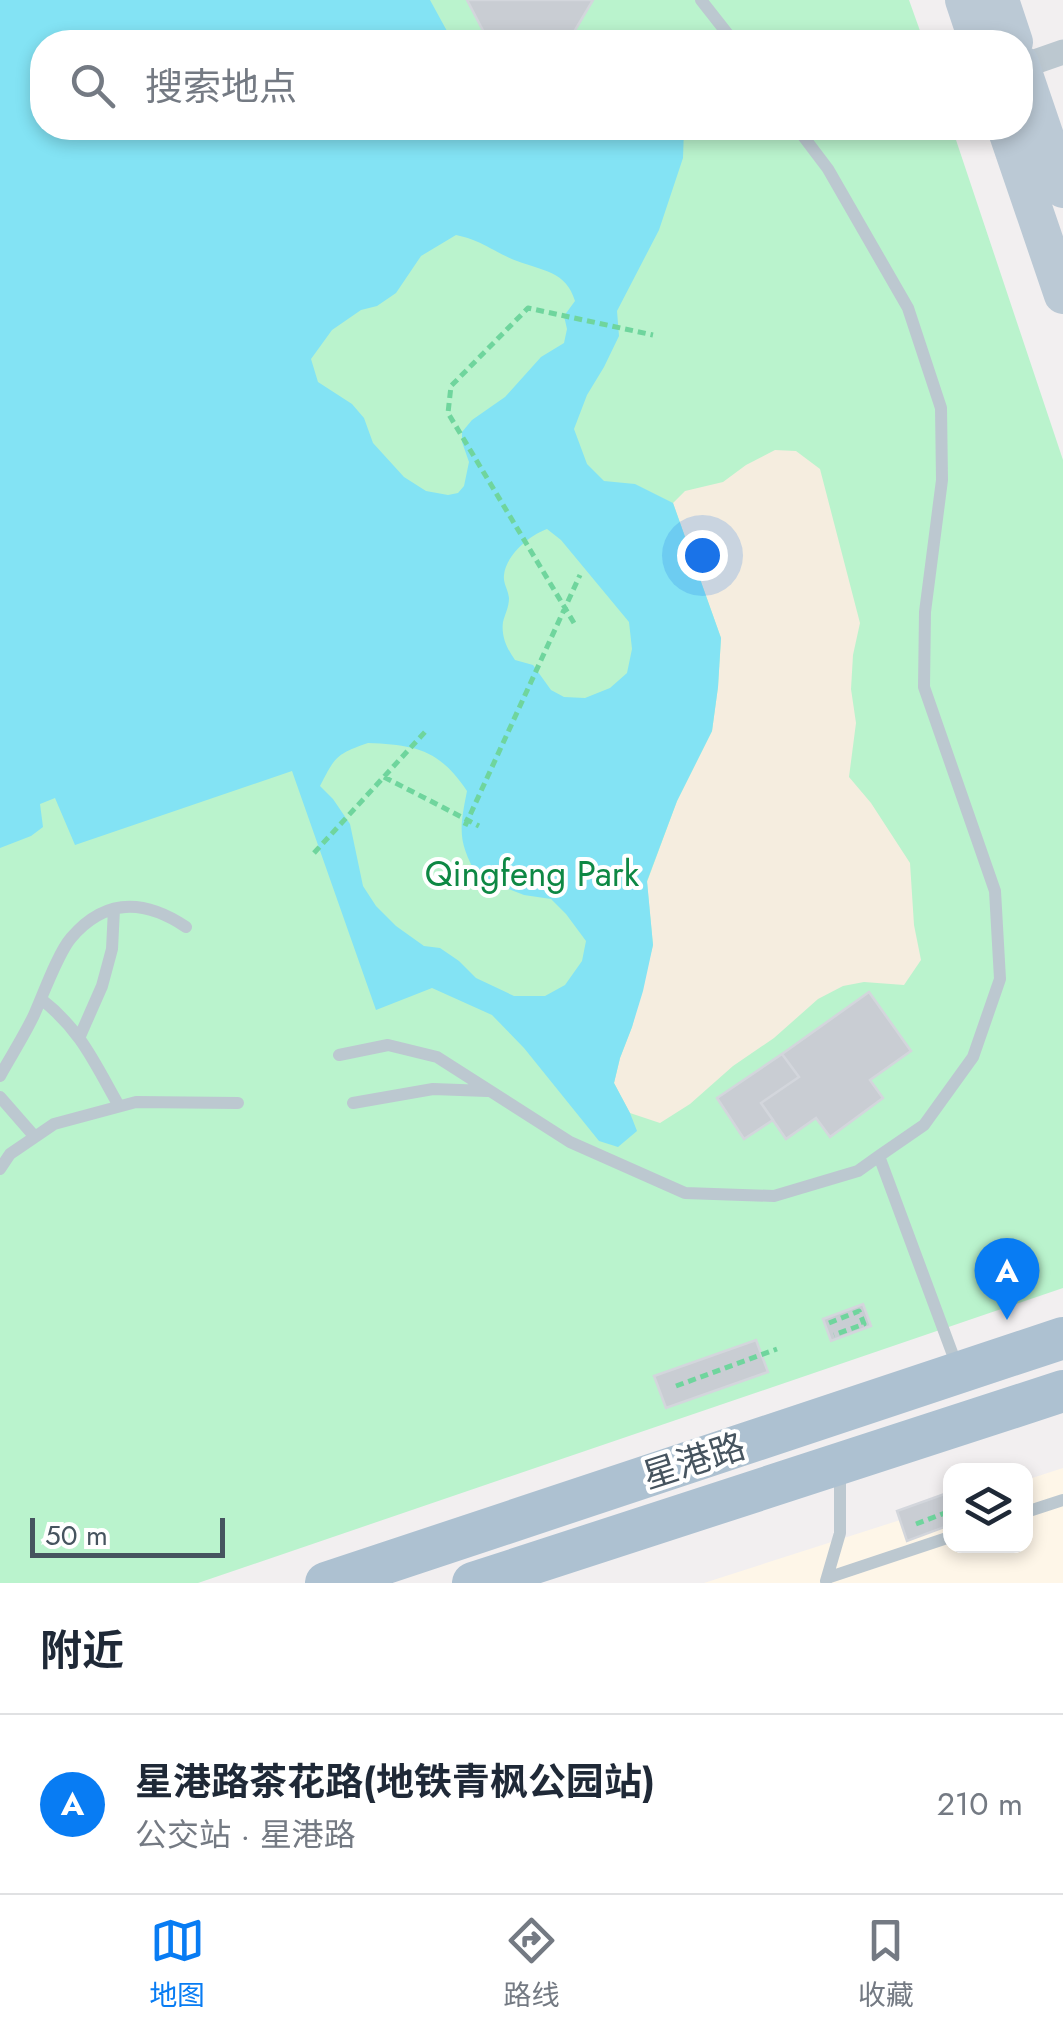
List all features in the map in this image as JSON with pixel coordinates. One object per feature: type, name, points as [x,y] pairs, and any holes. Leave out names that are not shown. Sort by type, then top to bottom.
[{"type":"main road","points":[[964,0],[974,30]]},
{"type":"main road","points":[[1000,0],[1010,30]]},
{"type":"main road","points":[[1033,101],[1063,188]]},
{"type":"main road","points":[[1010,140],[1063,296]]},
{"type":"main road","name":"星港路","points":[[326,1583],[1063,1338]]},
{"type":"main road","name":"星港路","points":[[473,1583],[1063,1392]]},
{"type":"street","points":[[1033,62],[1063,52]]},
{"type":"lane","points":[[701,0],[725,30]]},
{"type":"lane","points":[[339,1055],[388,1045],[437,1057],[570,1142],[685,1193],[774,1196],[858,1171],[924,1124],[973,1057],[1000,979],[994,891],[924,688],[925,612],[942,480],[941,408],[908,308],[828,168],[806,140]]},
{"type":"lane","points":[[0,1076],[68,940],[96,915],[124,905],[164,912],[186,927]]},
{"type":"lane","points":[[80,1036],[102,986],[112,949],[114,909]]},
{"type":"lane","points":[[41,1000],[80,1036],[119,1106]]},
{"type":"lane","points":[[353,1103],[434,1089],[489,1091]]},
{"type":"lane","points":[[0,1097],[34,1138]]},
{"type":"lane","points":[[0,1170],[10,1154],[54,1124],[136,1102],[238,1103]]},
{"type":"lane","points":[[879,1156],[960,1373]]},
{"type":"lane","points":[[826,1580],[840,1533],[840,1464]]},
{"type":"lane","points":[[1033,1510],[1063,1500]]},
{"type":"lane","points":[[826,1580],[943,1539]]},
{"type":"path","points":[[574,623],[448,413],[450,386],[528,308],[653,335]]},
{"type":"path","points":[[466,823],[580,574]]},
{"type":"path","points":[[314,853],[425,732]]},
{"type":"path","points":[[384,777],[466,823],[479,826]]},
{"type":"path","points":[[828,1323],[859,1311],[864,1324],[834,1336]]},
{"type":"path","points":[[676,1386],[776,1349]]},
{"type":"path","points":[[916,1524],[943,1514]]},
{"type":"shaded area","points":[[1063,1468],[1063,1583],[704,1583],[943,1506],[943,1553],[1033,1553],[1033,1478]]},
{"type":"green space","name":"Qingfeng Park","points":[[0,0],[909,0],[920,30],[30,30],[30,140],[956,140],[1063,460],[1063,1288],[198,1583],[0,1583]]},
{"type":"sand","points":[[775,450],[796,451],[820,469],[860,623],[853,655],[851,689],[856,723],[849,777],[910,863],[914,925],[921,960],[904,985],[864,982],[843,986],[818,999],[690,1104],[660,1123],[630,1113],[614,1083],[653,945],[647,882],[677,801],[712,731],[721,638],[673,503],[685,491],[723,482]]},
{"type":"water","points":[[0,0],[430,0],[446,30],[30,30],[30,140],[684,140],[683,158],[659,230],[617,311],[619,336],[587,395],[574,429],[587,464],[604,481],[635,484],[673,503],[721,638],[712,731],[677,801],[647,881],[653,945],[614,1083],[637,1131],[618,1147],[599,1141],[524,1048],[492,1015],[432,988],[376,1010],[292,771],[75,845],[55,798],[40,804],[43,827],[0,848]],"holes":[[[456,235],[560,278],[575,301],[564,316],[564,343],[541,357],[505,397],[462,432],[469,462],[464,486],[458,493],[448,495],[426,491],[404,477],[373,443],[364,418],[352,404],[318,382],[311,359],[332,330],[396,293],[421,256]],[[547,529],[561,540],[629,622],[632,649],[627,673],[610,688],[585,698],[564,697],[551,690],[533,665],[515,660],[504,637],[509,598],[504,578],[509,560],[526,541]],[[368,743],[425,752],[457,777],[467,791],[464,845],[478,877],[524,895],[551,899],[586,941],[582,961],[565,985],[545,996],[514,996],[476,978],[440,948],[424,946],[376,906],[363,886],[350,824],[320,786],[338,758]]]},
{"type":"building","points":[[467,0],[593,0],[575,30],[483,30]]},
{"type":"building","points":[[869,992],[911,1051],[870,1080],[883,1098],[830,1137],[816,1118],[786,1139],[761,1103],[799,1077],[782,1054]]},
{"type":"building","points":[[782,1054],[799,1077],[761,1103],[773,1120],[744,1139],[717,1098]]},
{"type":"building","points":[[863,1304],[871,1326],[831,1341],[823,1319]]},
{"type":"building","points":[[756,1340],[768,1372],[666,1408],[654,1376]]},
{"type":"building","points":[[943,1495],[943,1528],[907,1541],[897,1511]]},
{"type":"place","name":"星港路茶花路(地铁青枫公园站)","points":[[1007,1320]]}]
